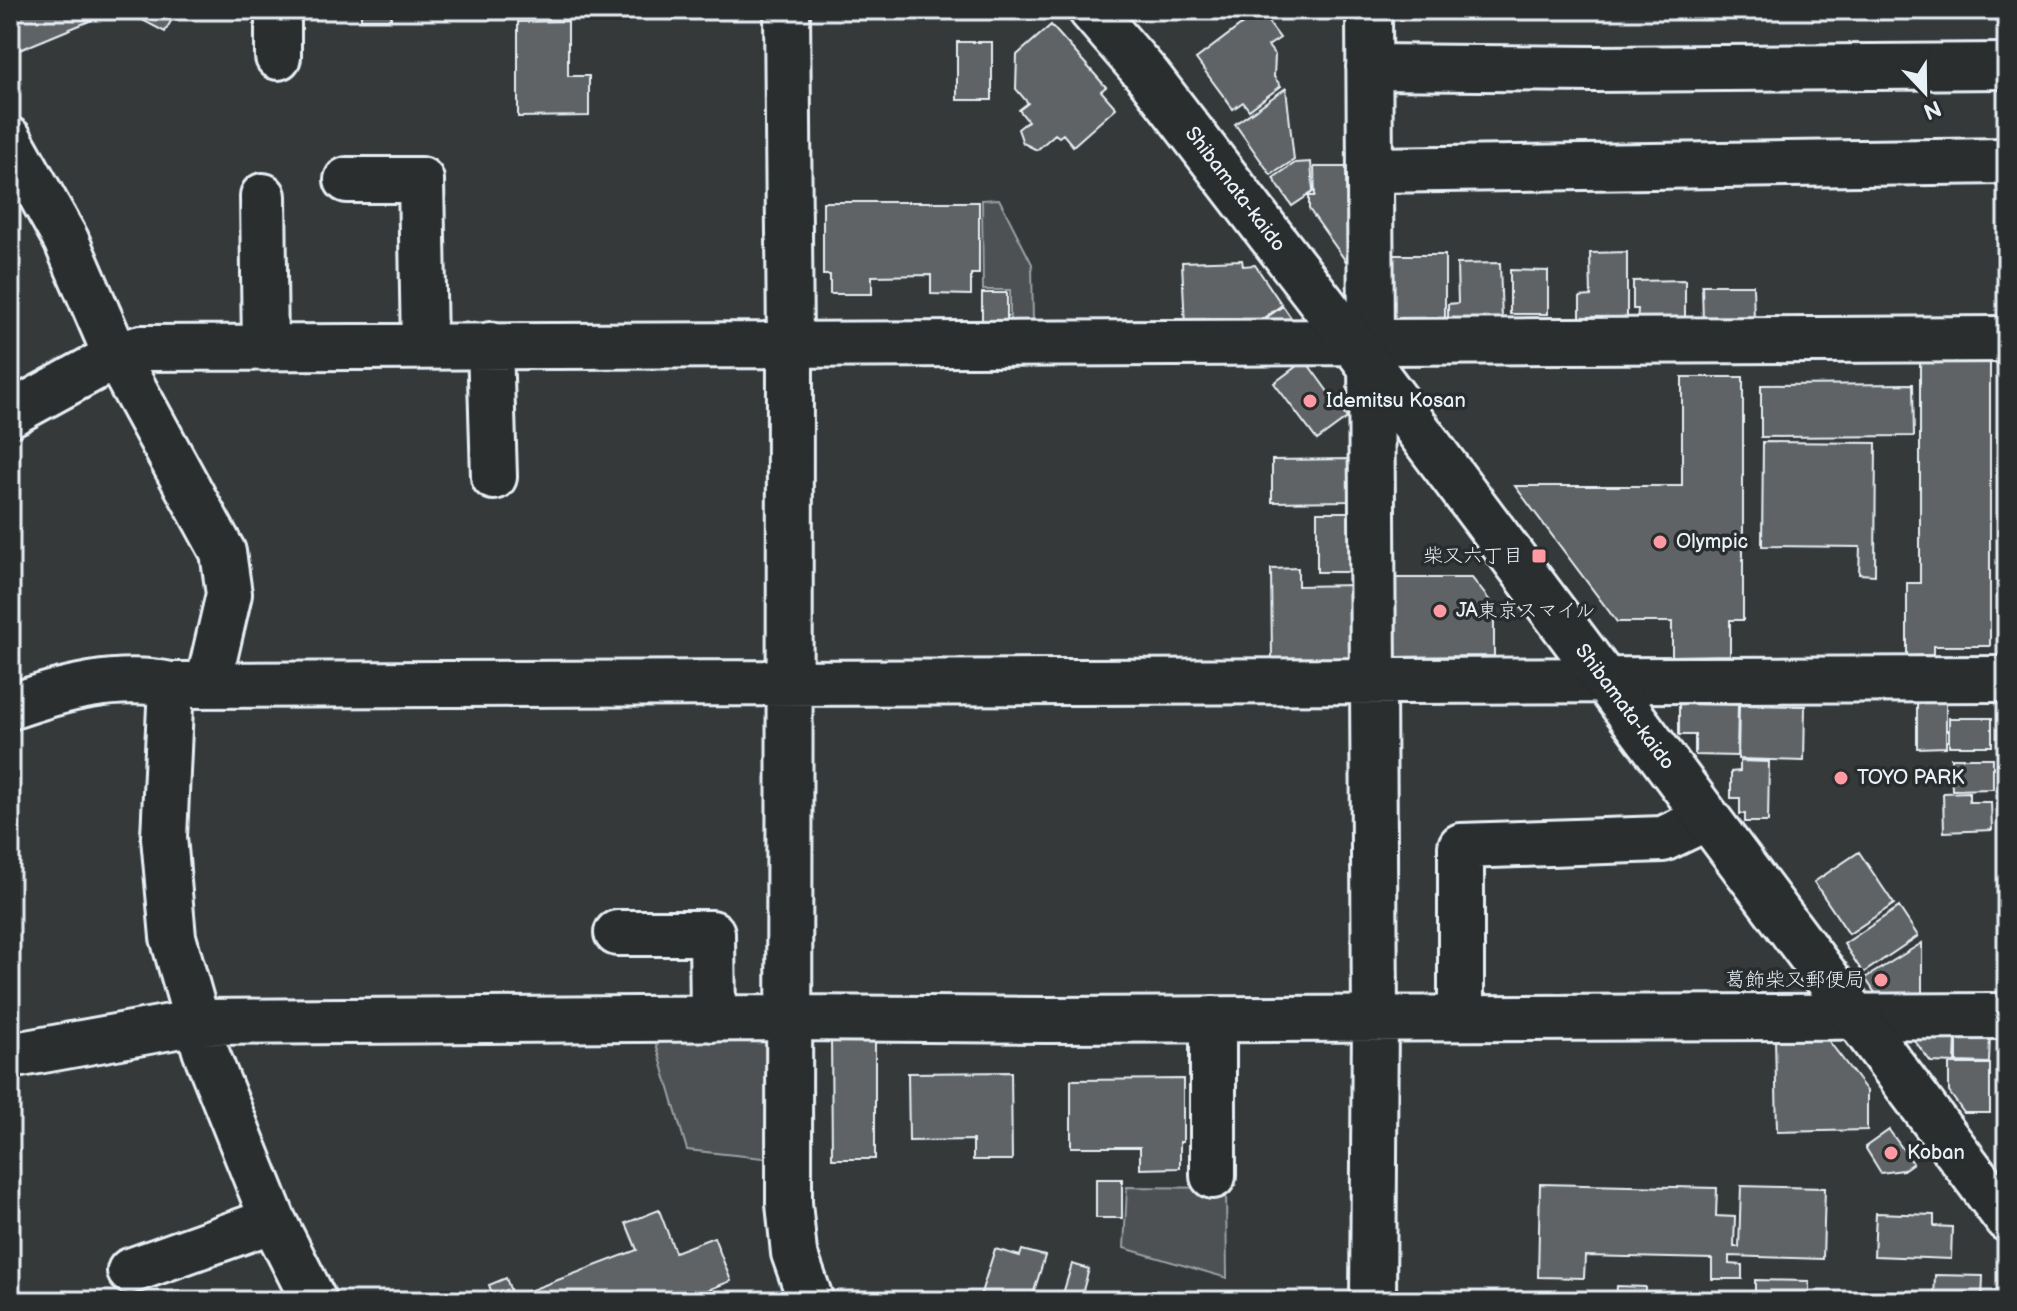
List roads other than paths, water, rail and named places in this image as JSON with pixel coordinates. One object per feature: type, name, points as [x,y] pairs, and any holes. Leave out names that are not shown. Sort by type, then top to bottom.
[{"type":"street","points":[[278,10],[278,57]]},
{"type":"street","points":[[787,10],[790,343],[789,1203],[794,1253],[811,1301]]},
{"type":"street","name":"Shibamata-kaido","points":[[1091,10],[1149,77],[1365,352],[1707,818],[2007,1219]]},
{"type":"street","points":[[1369,10],[1370,170],[1365,352],[1373,681],[1373,1301]]},
{"type":"street","points":[[1369,67],[2007,66]]},
{"type":"street","points":[[10,140],[66,240],[116,356],[223,552],[229,594],[190,685],[164,837],[173,937],[205,1050],[273,1220],[314,1301]]},
{"type":"street","points":[[1370,170],[2007,161]]},
{"type":"street","points":[[347,180],[421,180],[424,346]]},
{"type":"street","points":[[263,196],[265,348]]},
{"type":"street","points":[[10,414],[116,356],[141,348],[790,343],[1365,352],[2007,339]]},
{"type":"street","points":[[490,345],[494,477]]},
{"type":"street","points":[[10,707],[56,690],[143,679],[190,685],[2007,679]]},
{"type":"street","points":[[1461,1018],[1461,846],[1663,839],[1707,818]]},
{"type":"street","points":[[617,933],[712,933],[713,1019]]},
{"type":"street","points":[[10,1056],[198,1022],[2007,1016]]},
{"type":"street","points":[[1213,1019],[1213,1176]]},
{"type":"street","points":[[130,1271],[273,1220]]},
{"type":"place","name":"Idemitsu Kosan","points":[[1310,401]]},
{"type":"place","name":"Olympic","points":[[1660,542]]},
{"type":"place","name":"柴又六丁目","points":[[1539,556]]},
{"type":"place","name":"JA東京スマイル","points":[[1440,611]]},
{"type":"place","name":"TOYO PARK","points":[[1841,778]]},
{"type":"place","name":"葛飾柴又郵便局","points":[[1881,980]]},
{"type":"place","name":"Koban","points":[[1891,1153]]}]
